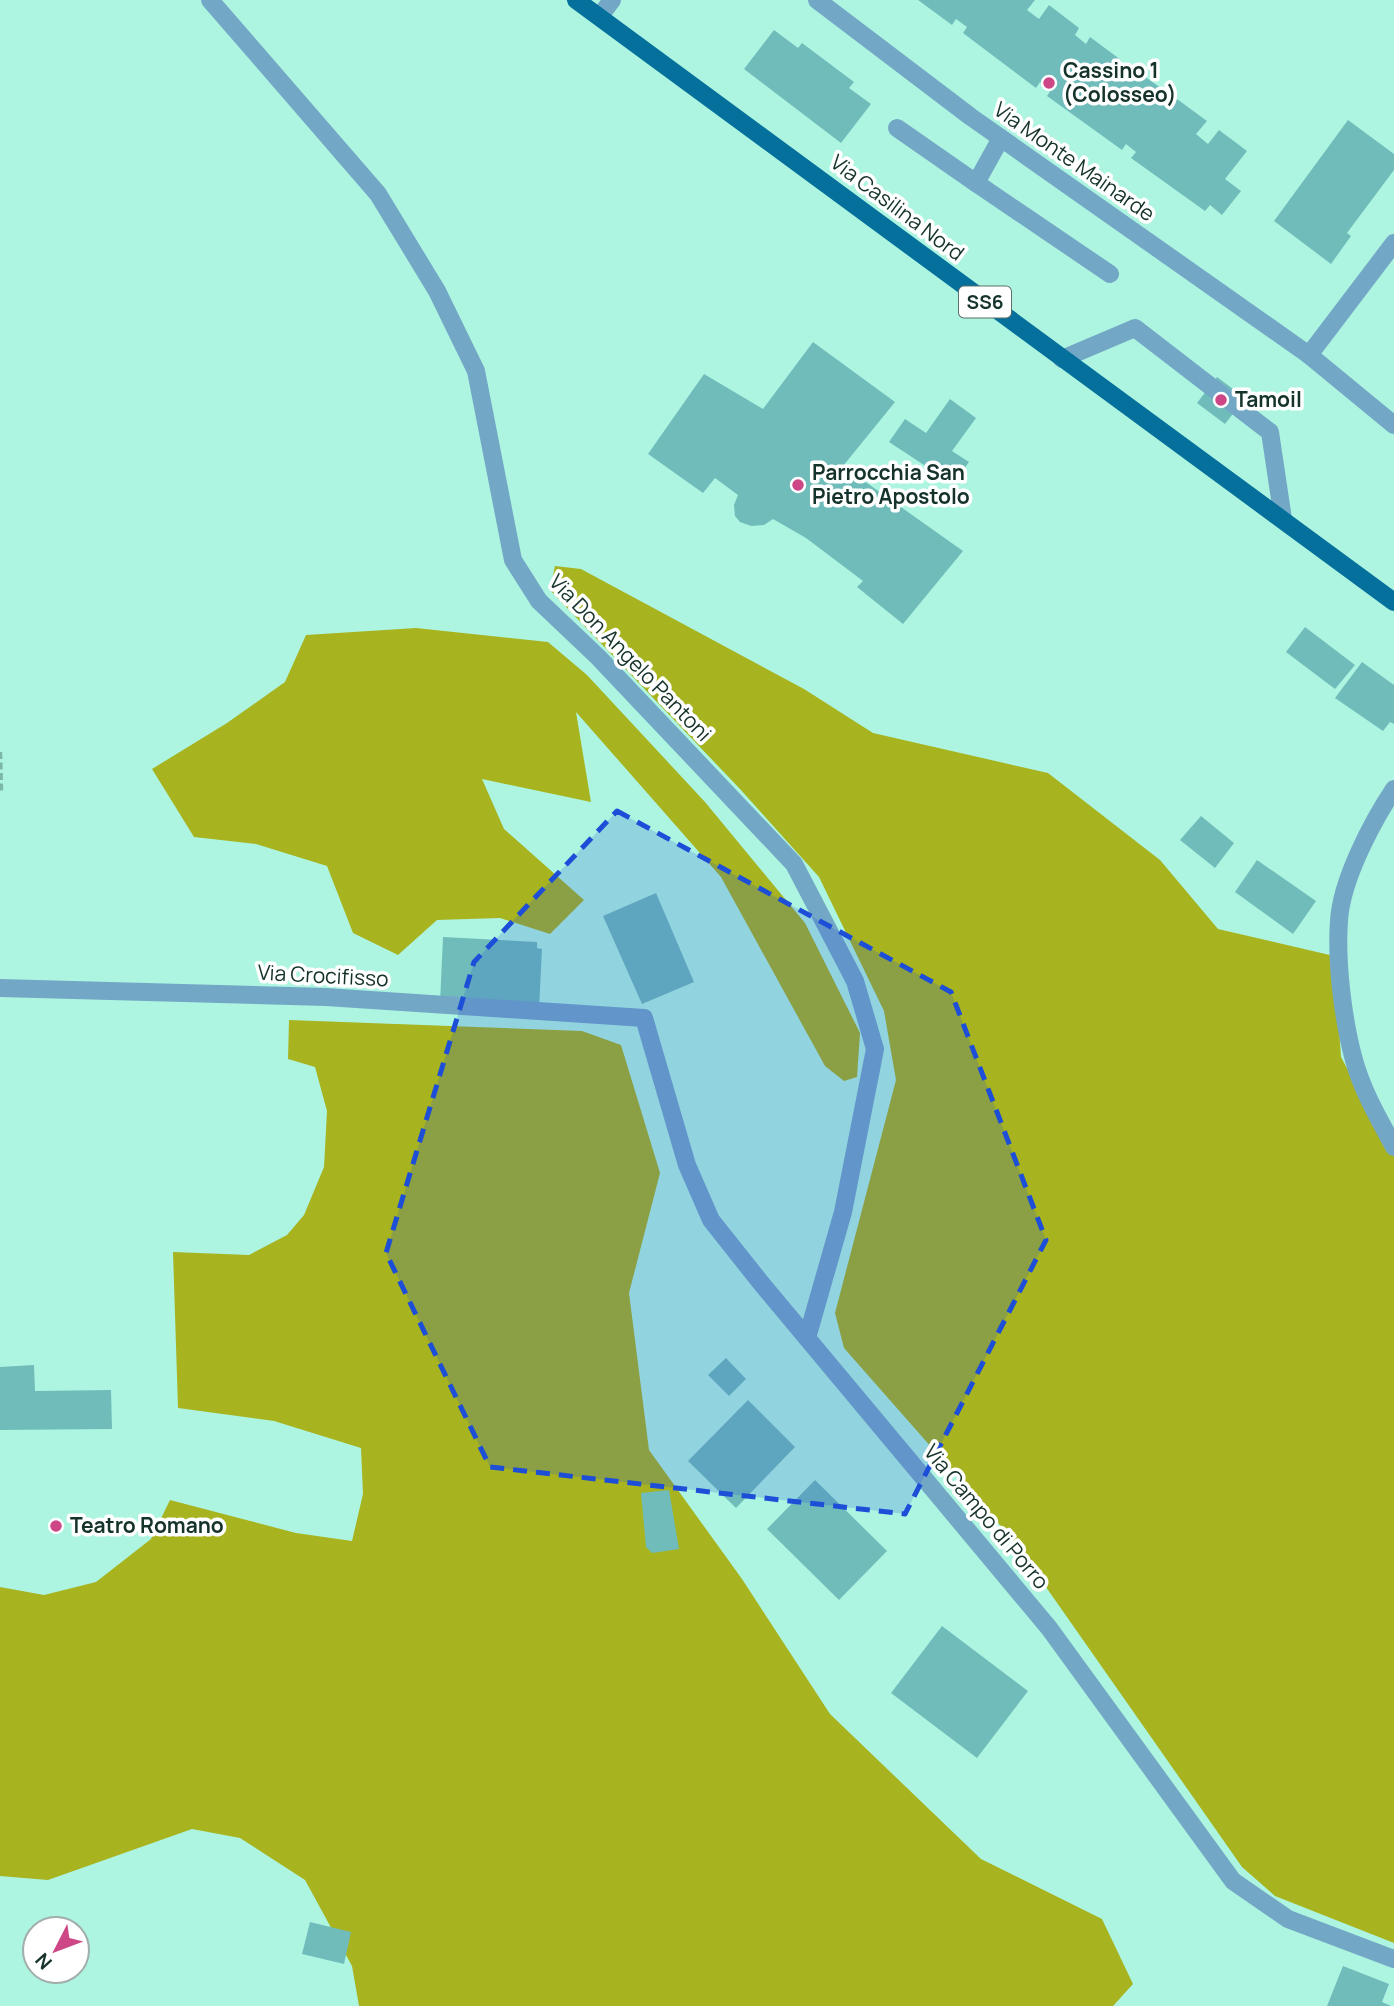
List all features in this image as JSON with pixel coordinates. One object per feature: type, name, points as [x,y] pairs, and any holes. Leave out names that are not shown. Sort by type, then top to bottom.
[{"type":"main road","name":"Via Casilina Nord","points":[[576,0],[1394,602]]},
{"type":"street","name":"Via Don Angelo Pantoni","points":[[210,0],[378,194],[437,291],[476,371],[513,561],[539,601],[607,666],[794,864],[855,981],[875,1049],[843,1212],[807,1338]]},
{"type":"street","points":[[600,16],[612,0]]},
{"type":"street","name":"Via Monte Mainarde","points":[[817,0],[1002,138],[1309,355],[1394,425]]},
{"type":"street","points":[[897,128],[1110,274]]},
{"type":"street","points":[[976,183],[1002,138]]},
{"type":"street","points":[[1309,355],[1394,243]]},
{"type":"street","points":[[1062,359],[1135,328],[1270,432],[1283,519]]},
{"type":"street","points":[[1394,789],[1352,868],[1339,920],[1342,993],[1354,1060],[1374,1109],[1394,1147]]},
{"type":"street","name":"Via Crocifisso","points":[[0,988],[326,998],[644,1018]]},
{"type":"street","name":"Via Campo di Porro","points":[[644,1018],[687,1165],[710,1220],[1049,1628],[1233,1881],[1288,1919],[1394,1959]]},
{"type":"path","points":[[0,752],[1,793]]},
{"type":"highlighted area","points":[[617,811],[951,992],[1046,1240],[905,1514],[490,1467],[386,1253],[474,962]]},
{"type":"green space","points":[[555,566],[581,569],[804,689],[873,733],[1048,773],[1160,860],[1218,929],[1334,956],[1341,1057],[1394,1156],[1394,1943],[1275,1896],[1242,1867],[1013,1540],[844,1348],[835,1313],[896,1080],[884,1011],[819,877],[740,789],[550,590]]},
{"type":"green space","points":[[416,628],[548,642],[587,675],[705,802],[805,923],[860,1033],[857,1077],[844,1081],[825,1066],[721,877],[576,712],[591,802],[482,779],[504,829],[584,900],[550,934],[500,918],[437,920],[398,955],[353,933],[327,866],[256,844],[194,837],[152,769],[227,723],[285,682],[306,635]]},
{"type":"green space","points":[[289,1020],[582,1031],[621,1045],[660,1173],[629,1293],[649,1450],[742,1579],[830,1714],[981,1859],[1102,1919],[1133,1984],[1113,2006],[359,2006],[352,1966],[305,1880],[240,1838],[192,1829],[48,1880],[0,1876],[0,1587],[44,1595],[96,1582],[151,1539],[170,1500],[296,1533],[352,1541],[363,1494],[361,1448],[274,1421],[178,1408],[173,1252],[249,1255],[287,1235],[304,1215],[324,1167],[327,1111],[315,1067],[288,1059]]},
{"type":"building","points":[[918,0],[1035,0],[1027,10],[1039,19],[1049,5],[1079,28],[1075,35],[1086,44],[1090,37],[1121,60],[1112,73],[1123,81],[1133,68],[1165,91],[1160,97],[1171,107],[1177,99],[1207,121],[1196,134],[1208,144],[1219,130],[1247,151],[1225,179],[1241,191],[1222,215],[1210,205],[1205,211],[1131,158],[1136,152],[1126,144],[1122,150],[1047,96],[1051,90],[1040,82],[1036,88],[963,33],[967,27],[956,19],[952,25]]},
{"type":"building","points":[[774,30],[798,48],[802,43],[854,82],[849,88],[871,104],[841,143],[744,69]]},
{"type":"building","points":[[1348,120],[1394,154],[1394,170],[1347,233],[1351,236],[1331,264],[1274,221]]},
{"type":"building","name":"Parrocchia San Pietro Apostolo","points":[[813,342],[895,402],[843,466],[963,551],[903,624],[857,587],[863,581],[806,538],[773,519],[764,525],[751,526],[740,522],[735,516],[734,505],[738,495],[715,478],[703,493],[648,454],[704,374],[763,409]]},
{"type":"building","name":"Tamoil","points":[[1217,377],[1245,398],[1225,424],[1197,403]]},
{"type":"building","points":[[950,399],[976,418],[952,451],[969,462],[953,484],[889,442],[905,419],[926,433]]},
{"type":"building","points":[[1305,627],[1355,665],[1335,689],[1286,652]]},
{"type":"building","points":[[1362,662],[1394,685],[1394,724],[1390,722],[1383,731],[1335,698]]},
{"type":"building","points":[[1201,816],[1234,843],[1215,868],[1180,840]]},
{"type":"building","points":[[1257,860],[1316,901],[1293,934],[1235,892]]},
{"type":"building","points":[[656,893],[694,982],[642,1004],[603,916]]},
{"type":"building","points":[[443,937],[537,942],[537,948],[542,949],[539,1009],[440,1003]]},
{"type":"building","points":[[726,1358],[746,1379],[729,1396],[708,1375]]},
{"type":"building","points":[[34,1365],[35,1391],[111,1390],[112,1429],[0,1430],[0,1367]]},
{"type":"building","points":[[748,1400],[795,1447],[736,1508],[688,1461]]},
{"type":"building","points":[[815,1480],[887,1551],[839,1600],[767,1529]]},
{"type":"building","points":[[669,1490],[679,1549],[652,1553],[646,1547],[641,1493]]},
{"type":"building","points":[[942,1626],[1028,1691],[977,1758],[891,1693]]},
{"type":"building","points":[[310,1922],[351,1932],[344,1964],[302,1954]]},
{"type":"building","points":[[1343,1966],[1389,1984],[1382,2002],[1391,2006],[1327,2006]]},
{"type":"place","name":"Cassino 1 (Colosseo)","points":[[1049,83]]},
{"type":"place","name":"Tamoil","points":[[1221,400]]},
{"type":"place","name":"Parrocchia San Pietro Apostolo","points":[[798,485]]},
{"type":"place","name":"Teatro Romano","points":[[56,1526]]}]
